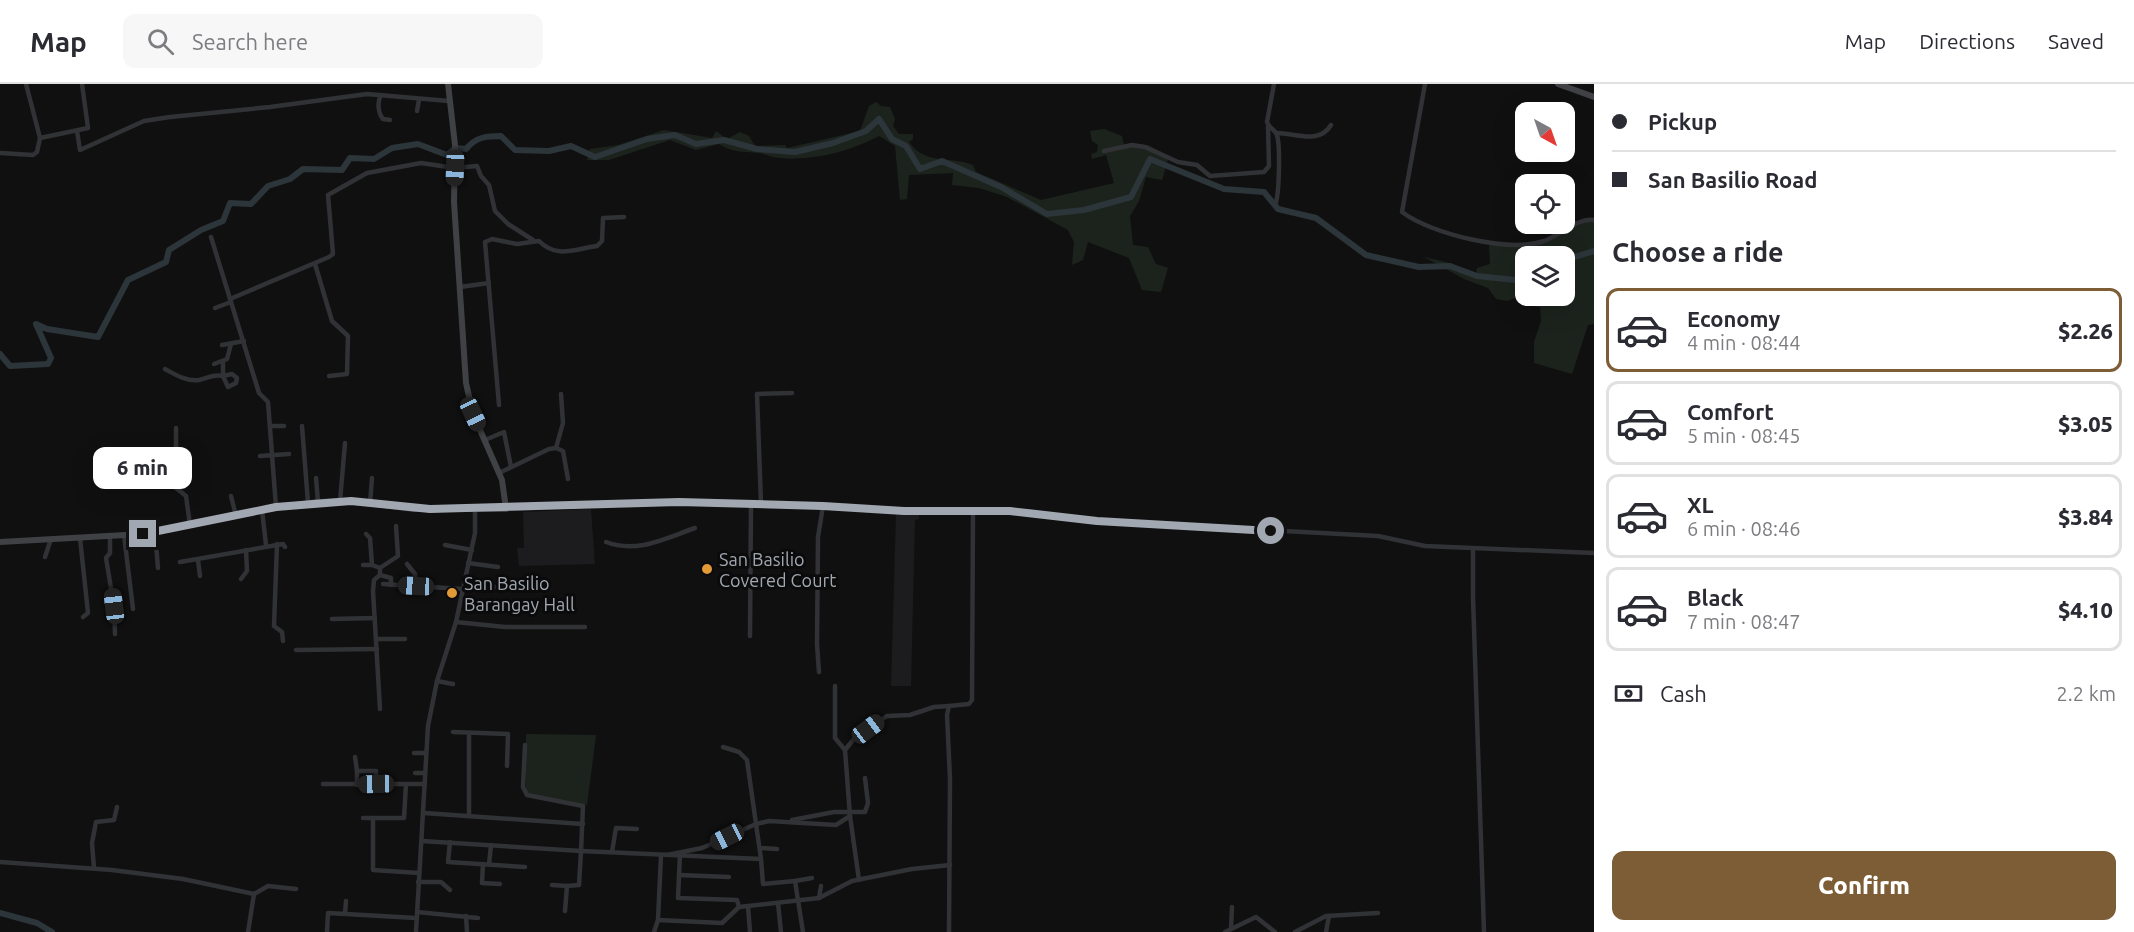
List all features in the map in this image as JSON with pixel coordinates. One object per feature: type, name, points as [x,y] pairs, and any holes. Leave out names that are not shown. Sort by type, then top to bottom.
[{"type":"street","points":[[0,153],[33,155],[37,152],[40,138],[26,84]]},
{"type":"street","points":[[40,138],[88,128],[82,84]]},
{"type":"street","points":[[448,84],[455,145],[454,202],[467,390],[473,414],[499,473],[506,509]]},
{"type":"street","points":[[1104,151],[1132,145],[1145,147],[1178,162],[1197,165],[1210,176],[1264,172],[1269,166],[1268,126],[1274,84]]},
{"type":"street","points":[[1425,84],[1402,212],[1462,239],[1515,244],[1540,242],[1582,221],[1594,220]]},
{"type":"street","points":[[1558,84],[1572,86],[1594,97]]},
{"type":"street","points":[[77,132],[80,150],[137,124],[155,119],[285,106],[335,97],[381,95],[449,101]]},
{"type":"street","points":[[381,95],[378,103],[380,115],[390,120]]},
{"type":"street","points":[[417,111],[419,100]]},
{"type":"street","points":[[1268,126],[1276,133],[1295,133],[1306,138],[1322,135],[1331,125]]},
{"type":"street","points":[[1276,133],[1277,178],[1280,187],[1276,202]]},
{"type":"street","points":[[214,308],[333,254],[327,199],[331,191],[367,173],[426,163],[479,167],[481,176],[491,191],[495,211],[508,224],[552,251],[597,246],[602,241],[603,218],[624,217]]},
{"type":"street","points":[[211,237],[259,393],[268,402],[276,507]]},
{"type":"street","points":[[499,405],[486,240],[518,244],[533,240]]},
{"type":"street","points":[[315,264],[332,321],[346,332],[349,342],[346,374],[329,376]]},
{"type":"street","points":[[460,287],[489,283]]},
{"type":"street","points":[[222,345],[244,341]]},
{"type":"street","points":[[214,364],[223,362],[230,355],[231,344]]},
{"type":"street","points":[[165,369],[179,376],[198,380],[208,375],[223,376],[223,362]]},
{"type":"street","points":[[761,504],[757,394],[792,393]]},
{"type":"street","points":[[556,448],[563,423],[561,394]]},
{"type":"street","points":[[270,426],[284,426]]},
{"type":"street","points":[[302,426],[308,503]]},
{"type":"street","points":[[176,428],[176,488],[186,496],[190,525]]},
{"type":"street","points":[[485,440],[504,432],[511,467]]},
{"type":"street","points":[[340,501],[345,443]]},
{"type":"street","points":[[499,473],[556,448],[563,451],[568,479]]},
{"type":"street","points":[[260,456],[273,457],[289,454]]},
{"type":"street","points":[[316,478],[318,502]]},
{"type":"street","points":[[370,504],[372,478]]},
{"type":"street","points":[[231,496],[236,516]]},
{"type":"street","points":[[0,542],[155,532],[276,507],[318,502],[340,501],[414,509],[506,509],[694,502],[973,513],[1010,511],[1107,522],[1378,536],[1425,546],[1569,554],[1594,553]]},
{"type":"street","points":[[750,636],[751,504]]},
{"type":"street","points":[[819,672],[818,537],[823,506]]},
{"type":"street","points":[[416,932],[419,914],[419,873],[429,719],[456,622],[472,550],[476,528],[475,509]]},
{"type":"street","points":[[262,510],[266,545]]},
{"type":"street","points":[[845,750],[853,740],[887,716],[910,715],[928,708],[969,704],[972,700],[973,513]]},
{"type":"street","points":[[380,568],[398,556],[396,526]]},
{"type":"street","points":[[606,542],[632,547],[659,542],[695,528]]},
{"type":"street","points":[[155,532],[158,568]]},
{"type":"street","points":[[366,534],[370,538],[372,565]]},
{"type":"street","points":[[124,535],[133,609]]},
{"type":"street","points":[[110,536],[110,553],[106,558],[114,606],[114,634]]},
{"type":"street","points":[[80,538],[87,613],[83,617]]},
{"type":"street","points":[[45,557],[51,539]]},
{"type":"street","points":[[277,544],[274,626],[282,632],[283,641]]},
{"type":"street","points":[[180,562],[266,545],[277,544],[285,547]]},
{"type":"street","points":[[445,545],[472,550]]},
{"type":"street","points":[[1473,548],[1484,932]]},
{"type":"street","points":[[241,579],[247,571],[246,550]]},
{"type":"street","points":[[198,560],[200,576]]},
{"type":"street","points":[[468,563],[498,567]]},
{"type":"street","points":[[407,564],[414,573],[416,586]]},
{"type":"street","points":[[363,565],[380,568]]},
{"type":"street","points":[[380,568],[380,575],[374,583],[380,709]]},
{"type":"street","points":[[380,575],[391,578],[391,585]]},
{"type":"street","points":[[464,582],[496,587]]},
{"type":"street","points":[[383,584],[462,589]]},
{"type":"street","points":[[332,619],[375,618]]},
{"type":"street","points":[[456,622],[505,627],[585,627]]},
{"type":"street","points":[[376,639],[405,639]]},
{"type":"street","points":[[296,650],[377,649]]},
{"type":"street","points":[[438,681],[453,684]]},
{"type":"street","points":[[835,686],[835,738],[845,750],[850,814],[859,880]]},
{"type":"street","points":[[949,706],[949,932]]},
{"type":"street","points":[[453,732],[508,734],[507,766]]},
{"type":"street","points":[[469,733],[470,816]]},
{"type":"street","points":[[525,745],[523,779],[525,793],[531,797],[582,805],[579,885],[552,885]]},
{"type":"street","points":[[723,747],[740,752],[747,760],[763,884],[812,878]]},
{"type":"street","points":[[414,753],[426,753]]},
{"type":"street","points":[[355,757],[357,784]]},
{"type":"street","points":[[357,771],[376,771],[376,784]]},
{"type":"street","points":[[415,773],[425,773]]},
{"type":"street","points":[[680,855],[702,848],[756,824],[834,812],[850,814],[865,812],[868,807],[865,778]]},
{"type":"street","points":[[323,784],[425,784]]},
{"type":"street","points":[[363,818],[404,818],[406,784]]},
{"type":"street","points":[[94,868],[92,843],[96,822],[114,820],[117,807]]},
{"type":"street","points":[[424,813],[583,824]]},
{"type":"street","points":[[787,821],[836,825],[850,814]]},
{"type":"street","points":[[373,818],[373,870],[419,873]]},
{"type":"street","points":[[612,852],[616,828],[637,829]]},
{"type":"street","points":[[422,840],[581,851],[761,859]]},
{"type":"street","points":[[450,842],[448,862],[525,867]]},
{"type":"street","points":[[489,864],[491,845]]},
{"type":"street","points":[[760,848],[777,849]]},
{"type":"street","points":[[654,932],[658,920],[663,855]]},
{"type":"street","points":[[680,855],[678,898],[736,900],[739,907]]},
{"type":"street","points":[[0,862],[94,868],[183,879],[254,894],[268,886],[296,889]]},
{"type":"street","points":[[483,864],[482,883],[501,884]]},
{"type":"street","points":[[658,920],[722,923],[739,907],[819,898],[859,880],[920,868],[950,865]]},
{"type":"street","points":[[679,875],[729,877]]},
{"type":"street","points":[[795,881],[803,932]]},
{"type":"street","points":[[420,882],[441,882],[450,890]]},
{"type":"street","points":[[565,911],[567,886]]},
{"type":"street","points":[[819,898],[821,886]]},
{"type":"street","points":[[248,932],[254,894]]},
{"type":"street","points":[[345,913],[346,901]]},
{"type":"street","points":[[778,903],[781,932]]},
{"type":"street","points":[[748,906],[750,932]]},
{"type":"street","points":[[1231,928],[1232,907]]},
{"type":"street","points":[[327,932],[327,911],[478,918]]},
{"type":"street","points":[[1295,932],[1320,917],[1378,913]]},
{"type":"street","points":[[466,916],[467,932]]},
{"type":"street","points":[[1326,932],[1329,916]]},
{"type":"street","points":[[1225,932],[1256,917],[1275,932]]},
{"type":"shaded area","points":[[876,102],[881,106],[890,107],[895,119],[893,126],[899,134],[913,134],[913,139],[909,142],[922,154],[973,165],[976,172],[1041,200],[1114,183],[1106,155],[1092,159],[1091,154],[1097,152],[1098,145],[1092,141],[1090,131],[1104,129],[1122,136],[1124,145],[1148,145],[1169,156],[1162,180],[1146,177],[1139,201],[1130,216],[1133,245],[1148,247],[1156,264],[1168,268],[1161,292],[1142,290],[1129,258],[1088,242],[1083,260],[1072,265],[1074,242],[1068,230],[1007,197],[979,188],[952,185],[953,173],[909,175],[907,199],[900,200],[895,146],[879,136],[844,150],[794,159],[734,150],[719,144],[696,150],[670,140],[609,160],[587,160],[590,149],[618,145],[664,130],[712,138],[716,131],[727,139],[740,132],[749,136],[755,146],[785,145],[787,148],[860,131],[869,106]]},
{"type":"shaded area","points":[[1582,221],[1594,221],[1594,324],[1588,325],[1572,374],[1534,363],[1534,342],[1541,321],[1540,307],[1532,306],[1575,306],[1575,246],[1515,246],[1515,298],[1507,301],[1496,299],[1488,288],[1464,279],[1424,257],[1446,262],[1476,275],[1477,268],[1490,264],[1489,245],[1538,242],[1557,235],[1575,234],[1575,225]]},
{"type":"shaded area","points":[[591,509],[595,564],[519,566],[517,548],[524,548],[523,512]]},
{"type":"shaded area","points":[[896,513],[919,514],[919,519],[915,520],[911,686],[891,686]]},
{"type":"shaded area","points":[[526,734],[596,735],[587,805],[531,796],[526,792]]},
{"type":"waterway","points":[[0,354],[10,366],[48,364],[51,358],[36,324],[47,329],[98,337],[128,280],[166,262],[169,250],[201,230],[223,221],[230,203],[251,204],[268,186],[290,179],[303,169],[342,170],[350,158],[374,159],[392,148],[418,144],[447,155],[455,148],[466,149],[478,140],[496,136],[501,136],[515,150],[549,151],[571,146],[595,157],[647,139],[675,135],[696,144],[724,140],[757,149],[795,152],[833,143],[866,131],[879,119],[892,139],[906,146],[920,169],[942,161],[1001,187],[1047,214],[1084,210],[1131,197],[1150,159],[1224,189],[1264,192],[1278,209],[1316,218],[1366,255],[1419,267],[1450,266],[1477,276],[1515,280]]},
{"type":"waterway","points":[[1575,257],[1594,251]]},
{"type":"waterway","points":[[0,913],[37,923],[52,932]]},
{"type":"place","name":"San Basilio Covered Court","points":[[707,569]]},
{"type":"place","name":"San Basilio Barangay Hall","points":[[452,593]]},
{"type":"route","points":[[143,534],[276,507],[351,501],[430,509],[506,509],[679,502],[973,513],[1010,511],[1097,521],[1271,531]]}]
